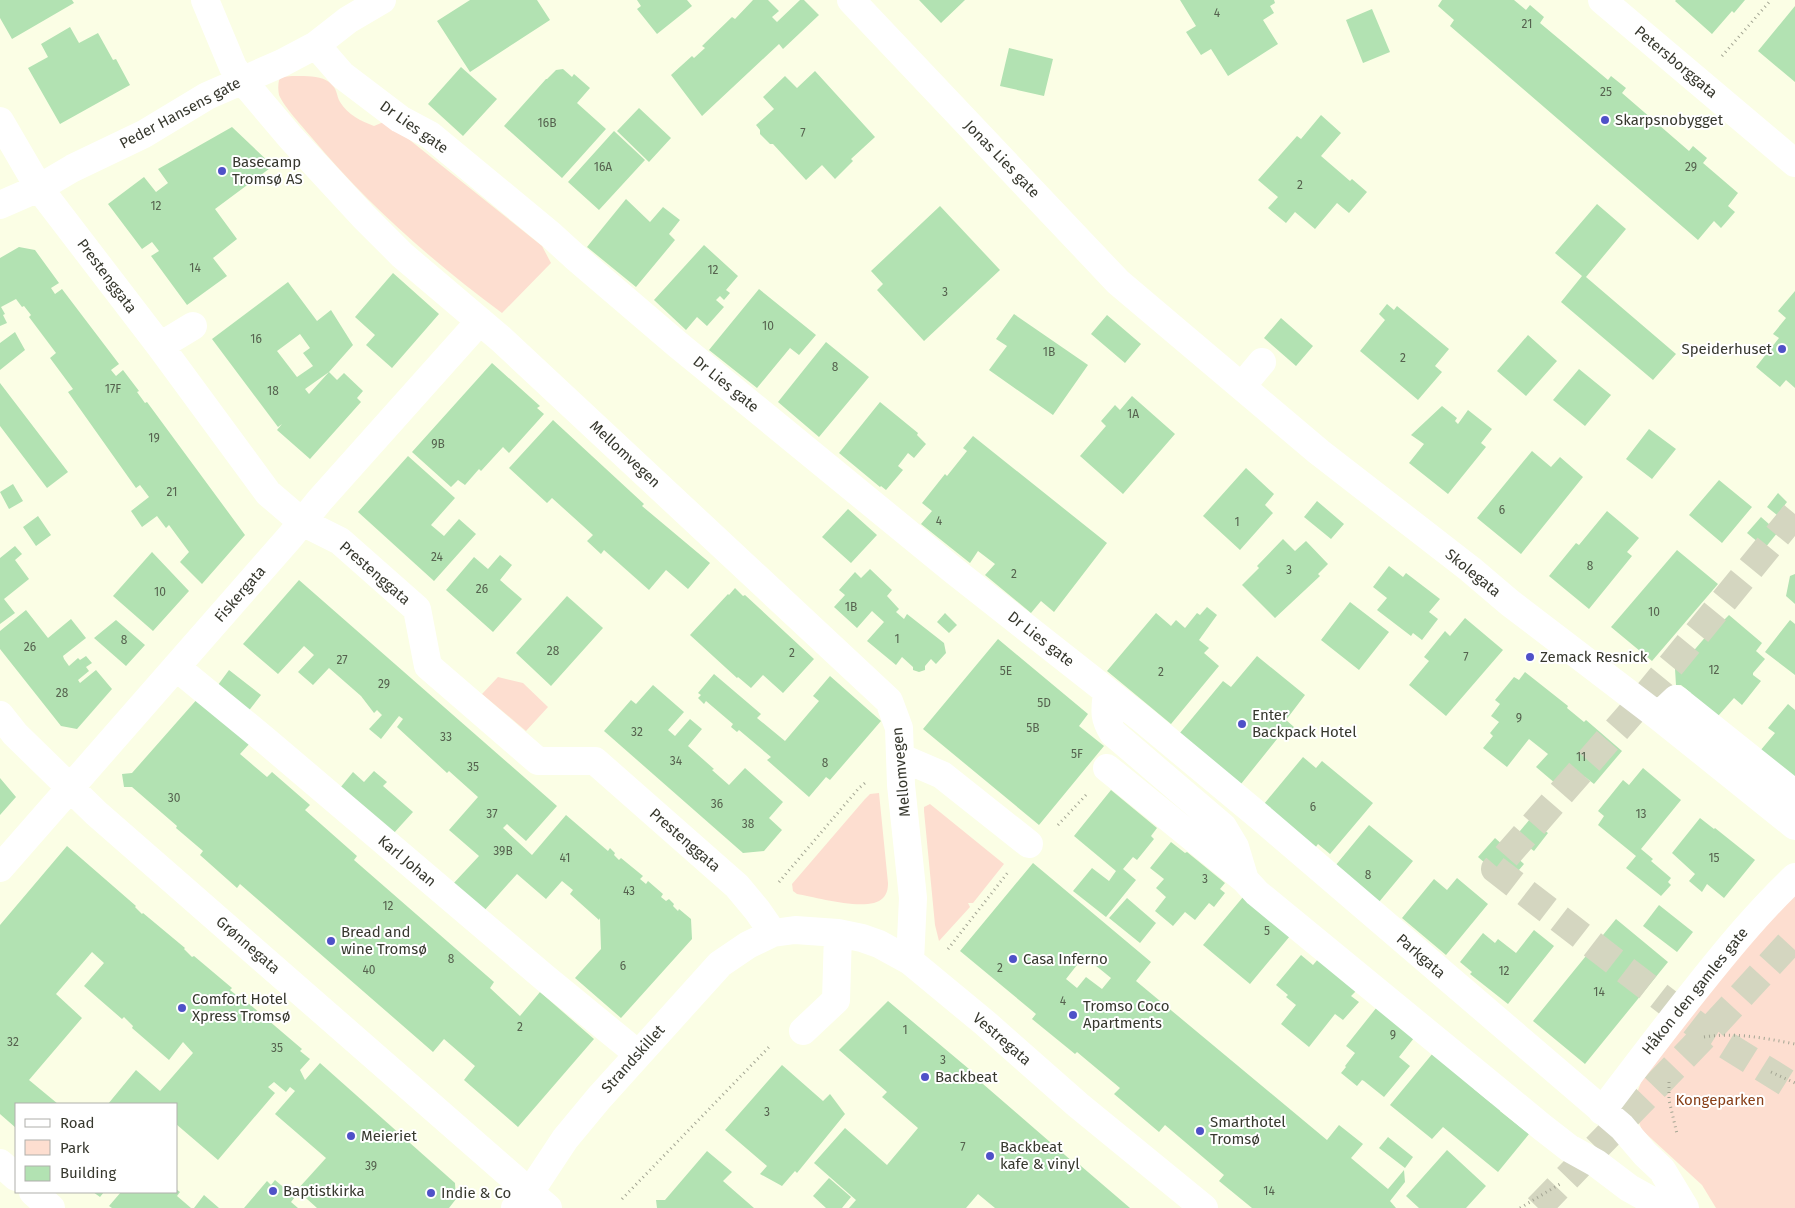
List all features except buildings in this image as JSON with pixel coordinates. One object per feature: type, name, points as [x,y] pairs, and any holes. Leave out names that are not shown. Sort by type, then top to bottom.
[{"type":"street","name":"Mellomvegen","points":[[205,0],[233,68],[278,123],[364,217],[402,255],[501,339],[890,701],[899,728],[901,785],[918,968]]},
{"type":"street","name":"Peder Hansens gate","points":[[0,205],[39,188],[73,168],[144,134],[207,96],[282,63],[316,45],[348,20],[382,0]]},
{"type":"street","name":"Jonas Lies gate","points":[[851,0],[1118,282],[1155,314]]},
{"type":"street","name":"Petersborggata","points":[[1602,0],[1795,163]]},
{"type":"street","name":"Dr Lies gate","points":[[316,45],[342,75],[400,118],[430,135],[551,235],[677,344],[953,570],[1141,718]]},
{"type":"street","name":"Prestenggata","points":[[0,121],[39,188],[160,346],[268,493],[302,522],[340,541],[417,609],[428,666],[538,761],[595,761],[737,886],[773,933]]},
{"type":"street","name":"Skolegata","points":[[1155,314],[1319,452],[1470,569],[1504,598],[1658,716],[1795,826]]},
{"type":"street","name":"Fiskergata","points":[[0,868],[480,321]]},
{"type":"street","points":[[160,346],[193,326]]},
{"type":"street","points":[[1242,386],[1262,362]]},
{"type":"street","name":"Karl Johan","points":[[176,667],[638,1054]]},
{"type":"street","points":[[1107,692],[1106,722],[1113,733],[1223,827],[1236,847],[1245,880]]},
{"type":"street","points":[[1658,716],[1676,699],[1795,794]]},
{"type":"street","name":"Grønnegata","points":[[0,715],[15,734],[46,766],[71,787],[96,813],[531,1203]]},
{"type":"street","name":"Parkgata","points":[[1141,718],[1260,817],[1622,1127],[1645,1154],[1662,1170],[1685,1208]]},
{"type":"street","points":[[900,757],[942,775],[1029,844]]},
{"type":"street","points":[[1106,768],[1245,880],[1257,893],[1494,1089],[1569,1148],[1596,1164],[1629,1188],[1665,1208]]},
{"type":"street","name":"Håkon den gamles gate","points":[[1602,1111],[1739,935],[1770,900],[1795,877]]},
{"type":"street","name":"Vestregata","points":[[773,933],[795,930],[838,933],[879,944],[918,968],[1078,1105],[1204,1208]]},
{"type":"street","name":"Strandskillet","points":[[531,1203],[565,1139],[638,1054],[720,964],[741,949],[773,933]]},
{"type":"street","points":[[802,1031],[836,1000],[838,933]]},
{"type":"street","points":[[0,1163],[15,1176]]},
{"type":"street","points":[[34,1193],[51,1208]]},
{"type":"path","points":[[1702,84],[1723,56],[1771,0]]},
{"type":"path","points":[[757,910],[859,788],[900,757]]},
{"type":"path","points":[[918,968],[992,894],[1029,844],[1036,838],[1053,830],[1088,792]]},
{"type":"path","points":[[622,1199],[769,1046],[802,1031]]},
{"type":"path","points":[[1702,1037],[1721,1034],[1747,1035],[1795,1044]]},
{"type":"path","points":[[1771,1072],[1795,1083]]},
{"type":"path","points":[[1662,1170],[1678,1141],[1669,1100],[1668,1084],[1670,1074]]},
{"type":"path","points":[[1520,1208],[1596,1164]]},
{"type":"green space","points":[[282,77],[321,78],[334,87],[343,107],[355,117],[374,126],[386,121],[542,246],[551,263],[502,313],[426,253],[378,209],[333,162],[294,117],[279,95],[279,80]]},
{"type":"green space","points":[[498,677],[523,683],[548,707],[526,731],[482,694]]},
{"type":"green space","points":[[879,793],[888,883],[887,891],[883,898],[866,904],[842,903],[797,894],[793,891],[792,884],[865,799],[870,794]]},
{"type":"green space","points":[[930,804],[1004,864],[973,903],[968,903],[970,907],[939,941],[935,925],[924,811],[924,807]]},
{"type":"green space","name":"Kongeparken","points":[[1795,890],[1795,1208],[1716,1208],[1702,1185],[1642,1130],[1632,1105],[1642,1080],[1783,897]]},
{"type":"tunnel","points":[[1795,514],[1640,703],[1495,869],[1707,1033],[1795,1088]]},
{"type":"tunnel","points":[[1538,1208],[1707,1033],[1795,937]]},
{"type":"place","name":"Skarpsnobygget","points":[[1605,120]]},
{"type":"place","name":"Basecamp Tromsø AS","points":[[222,171]]},
{"type":"place","name":"Speiderhuset","points":[[1782,349]]},
{"type":"place","name":"Zemack Resnick","points":[[1530,657]]},
{"type":"place","name":"Enter Backpack Hotel","points":[[1242,724]]},
{"type":"place","name":"Bread and wine Tromsø","points":[[331,941]]},
{"type":"place","name":"Casa Inferno","points":[[1013,959]]},
{"type":"place","name":"Comfort Hotel Xpress Tromsø","points":[[182,1008]]},
{"type":"place","name":"Tromso Coco Apartments","points":[[1073,1015]]},
{"type":"place","name":"Backbeat","points":[[925,1077]]},
{"type":"place","name":"Smarthotel Tromsø","points":[[1200,1131]]},
{"type":"place","name":"Meieriet","points":[[351,1136]]},
{"type":"place","name":"Backbeat kafe & vinyl","points":[[990,1156]]},
{"type":"place","name":"Baptistkirka","points":[[273,1191]]},
{"type":"place","name":"Indie & Co","points":[[431,1193]]}]
